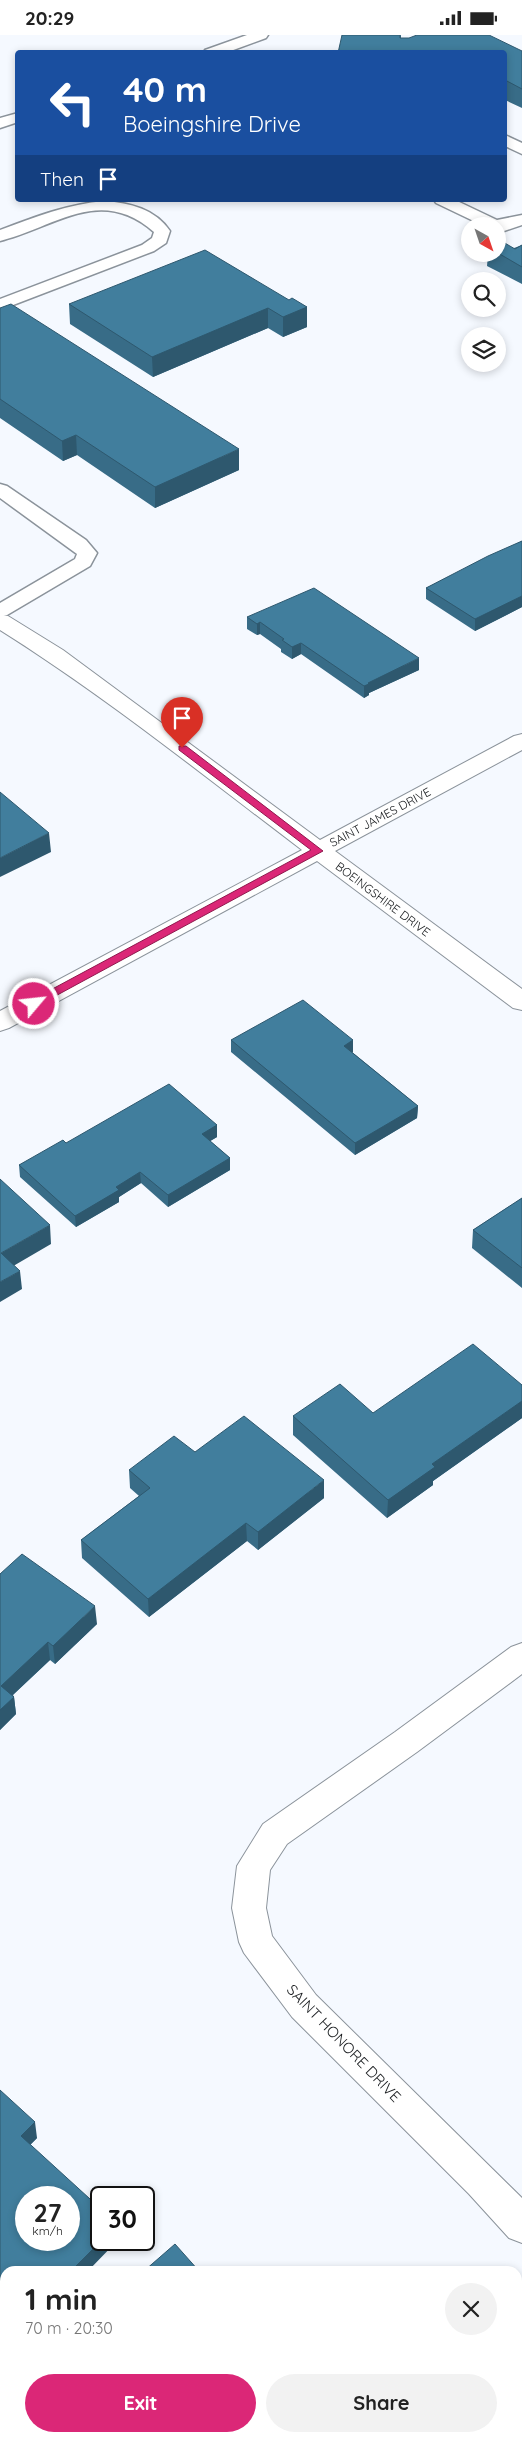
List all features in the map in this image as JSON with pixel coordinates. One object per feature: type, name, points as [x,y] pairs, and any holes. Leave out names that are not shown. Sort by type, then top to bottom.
[{"type":"street","name":"BOEINGSHIRE DRIVE","points":[[0,621],[55,655],[98,686],[522,1002]]},
{"type":"street","name":"SAINT JAMES DRIVE","points":[[0,1022],[522,741]]},
{"type":"street","name":"SAINT HONORE DRIVE","points":[[522,1656],[406,1742],[275,1834],[254,1866],[248,1908],[256,1942],[304,2005],[482,2182],[522,2225]]},
{"type":"lane","points":[[218,50],[261,35]]},
{"type":"lane","points":[[232,45],[241,50]]},
{"type":"lane","points":[[0,123],[15,118]]},
{"type":"lane","points":[[507,141],[522,149]]},
{"type":"lane","points":[[446,202],[494,225],[504,226],[522,221]]},
{"type":"lane","points":[[0,236],[76,209],[94,205],[116,205],[135,211],[156,223],[162,231],[160,240],[148,248],[0,305]]},
{"type":"lane","points":[[0,490],[79,544],[87,553],[83,562],[0,611]]},
{"type":"building","points":[[342,35],[400,35],[400,38],[409,38],[417,35],[489,35],[522,51],[522,89],[507,81],[507,50],[339,50]]},
{"type":"building","points":[[506,244],[515,249],[522,245],[522,267],[506,258]]},
{"type":"building","points":[[205,250],[289,300],[292,298],[307,307],[283,317],[268,308],[152,357],[69,304]]},
{"type":"building","points":[[11,304],[239,449],[155,487],[76,435],[62,441],[0,399],[0,308]]},
{"type":"building","points":[[522,541],[522,596],[475,619],[426,588],[488,556]]},
{"type":"building","points":[[314,588],[419,658],[364,686],[301,643],[292,647],[260,622],[257,624],[247,617]]},
{"type":"building","points":[[0,792],[49,833],[0,858]]},
{"type":"building","points":[[303,1000],[353,1040],[344,1046],[418,1106],[355,1143],[231,1040]]},
{"type":"building","points":[[169,1084],[217,1125],[202,1134],[230,1158],[168,1195],[140,1172],[116,1187],[119,1190],[75,1216],[19,1165],[63,1140],[66,1143]]},
{"type":"building","points":[[0,1179],[50,1225],[1,1253],[20,1271],[0,1282]]},
{"type":"building","points":[[522,1198],[522,1268],[473,1230]]},
{"type":"building","points":[[473,1344],[522,1385],[522,1401],[432,1464],[435,1467],[388,1500],[293,1416],[340,1384],[373,1413]]},
{"type":"building","points":[[244,1416],[324,1480],[258,1532],[246,1523],[148,1599],[81,1540],[150,1488],[129,1470],[174,1436],[195,1452]]},
{"type":"building","points":[[22,1554],[95,1606],[53,1646],[48,1642],[1,1686],[14,1697],[0,1710],[0,1574]]},
{"type":"building","points":[[0,2090],[35,2122],[21,2136],[76,2186],[15,2186],[15,2251],[80,2251],[80,2190],[90,2199],[91,2251],[76,2266],[0,2266]]},
{"type":"building","points":[[175,2244],[195,2266],[150,2266]]},
{"type":"route","points":[[34,1004],[318,851],[182,748]]}]
